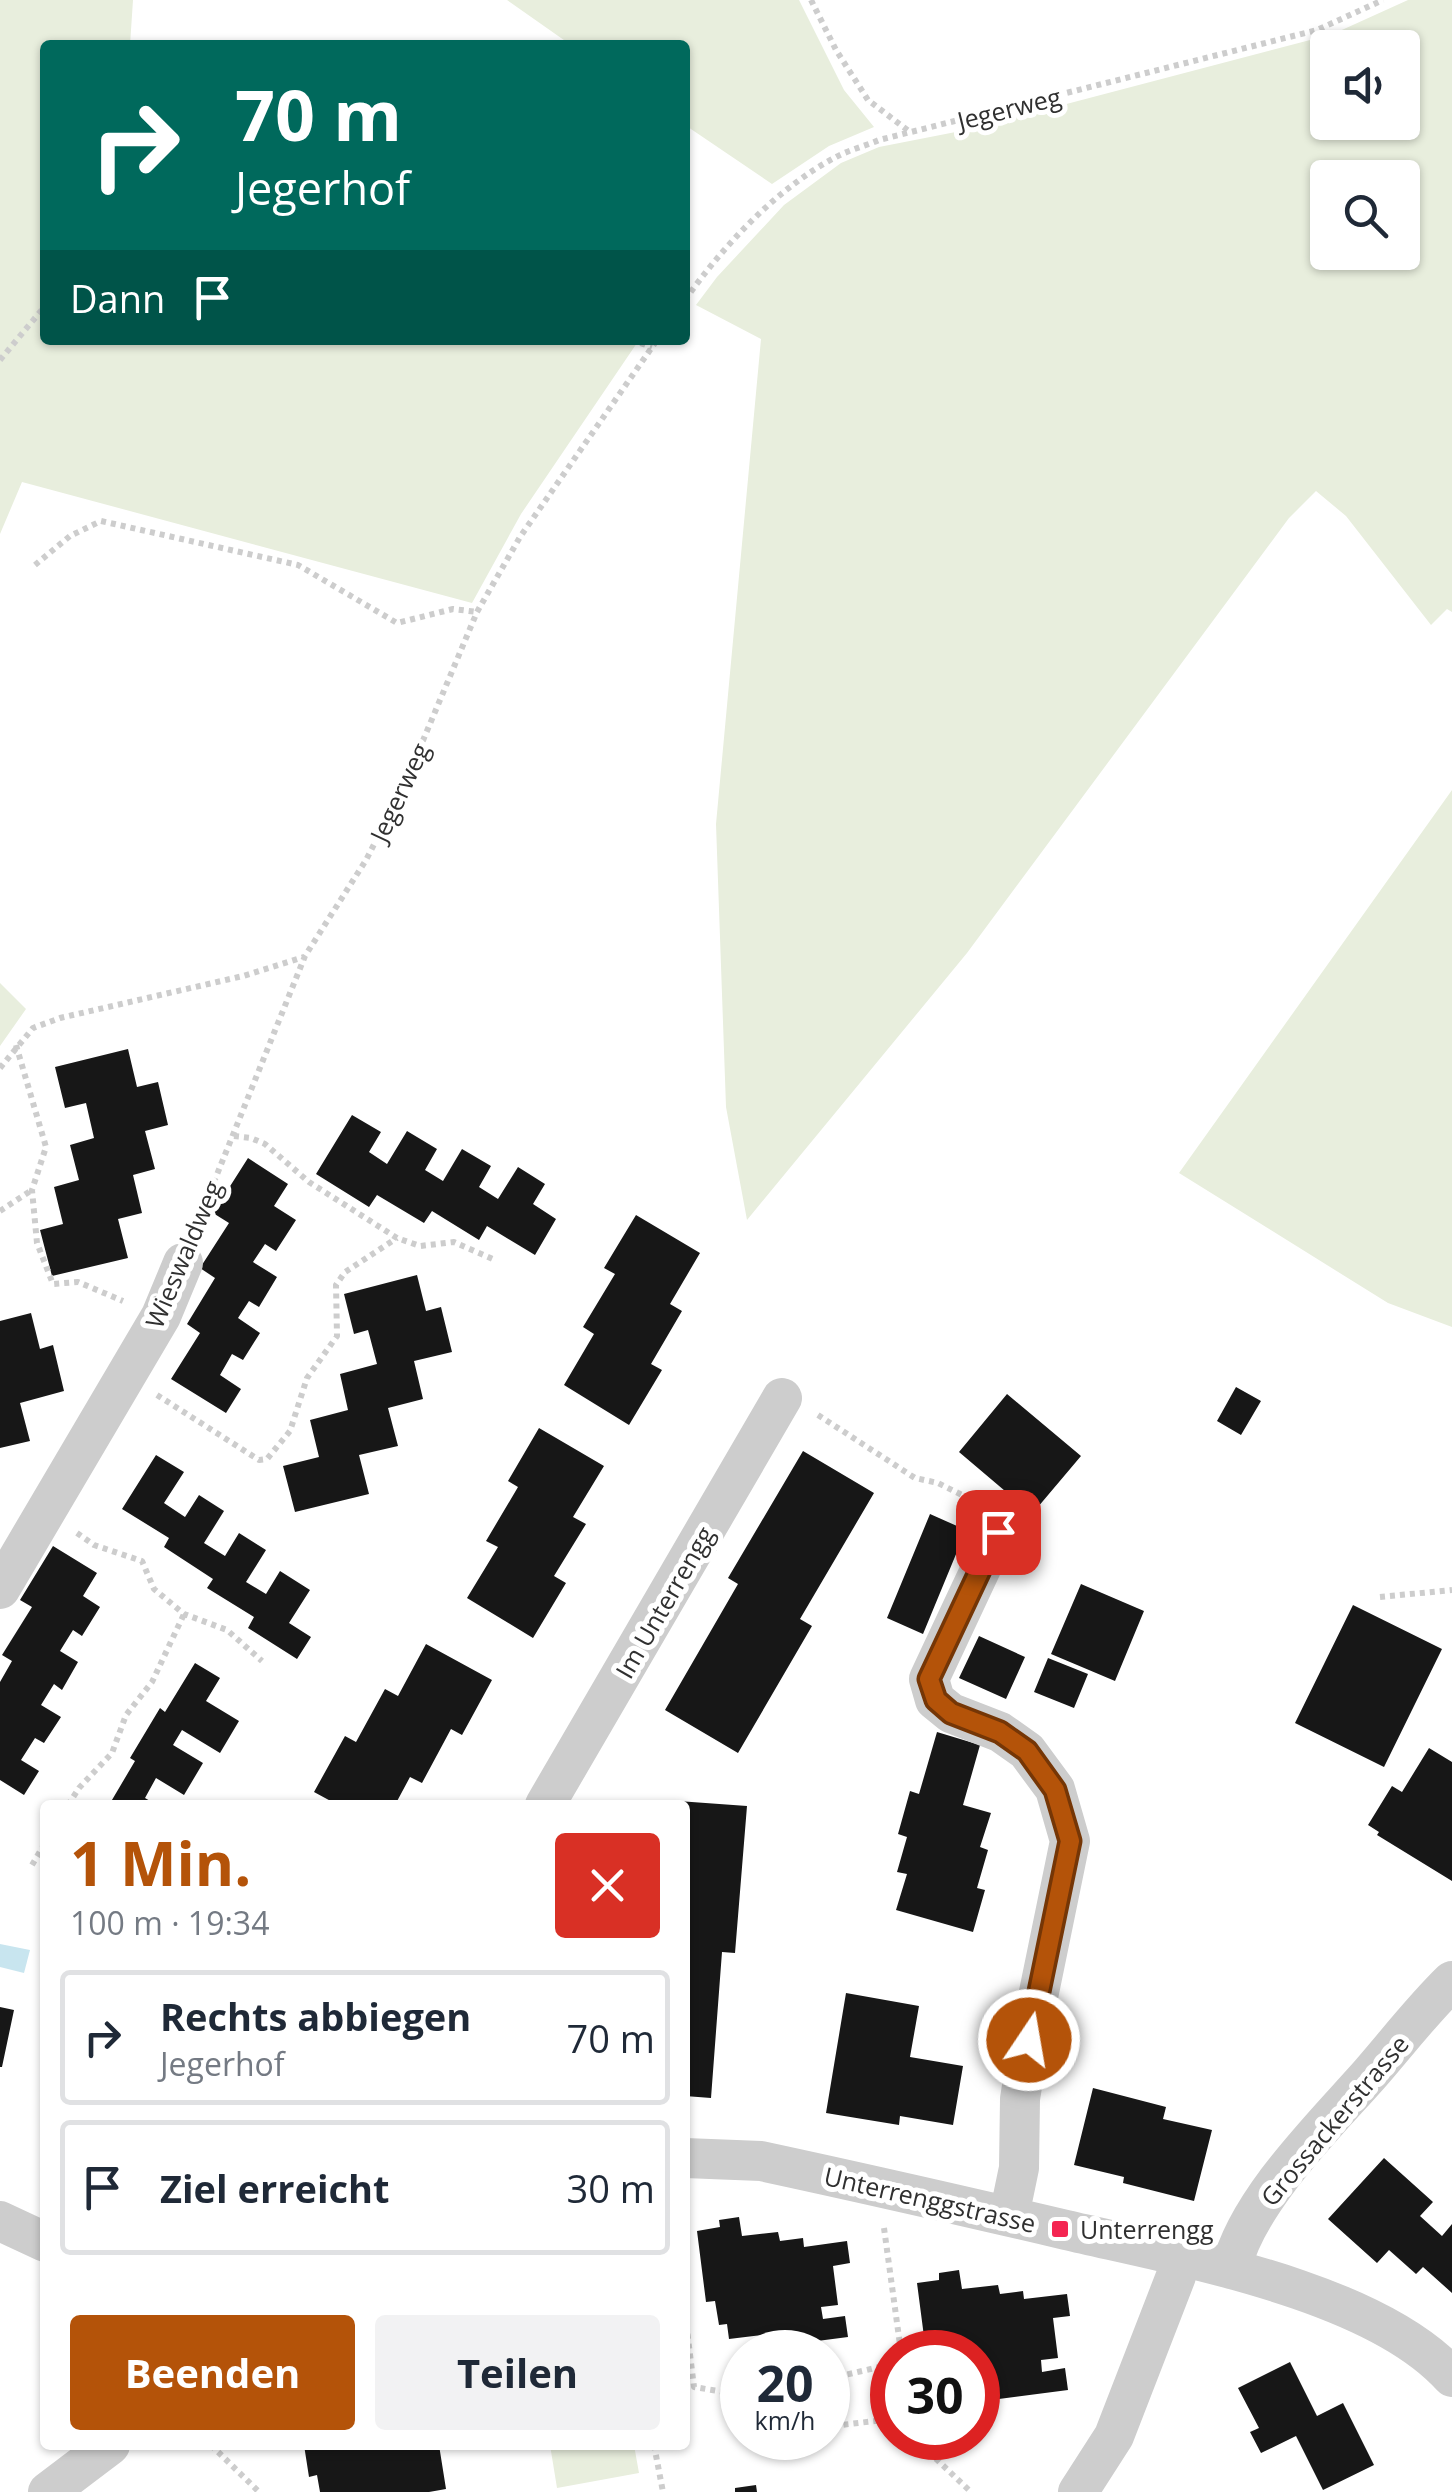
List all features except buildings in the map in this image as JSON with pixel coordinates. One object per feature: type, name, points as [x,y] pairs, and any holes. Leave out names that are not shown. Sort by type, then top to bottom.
[{"type":"street","name":"Wieswaldweg","points":[[0,1588],[161,1316],[183,1262]]},
{"type":"street","name":"Im Unterrengg","points":[[549,1800],[782,1398]]},
{"type":"street","points":[[998,1532],[929,1679],[936,1700],[951,1713],[1000,1732],[1027,1751],[1055,1790],[1070,1841],[1029,2040],[1020,2099],[1019,2168],[1008,2216]]},
{"type":"street","name":"Grossackerstrasse","points":[[1232,2269],[1235,2252],[1249,2224],[1289,2167],[1452,1980]]},
{"type":"street","name":"Unterrenggstrasse","points":[[690,2158],[761,2161],[1232,2269],[1350,2309],[1390,2327],[1452,2376]]},
{"type":"street","points":[[0,2221],[40,2240]]},
{"type":"street","points":[[1078,2492],[1114,2436],[1176,2276],[1180,2256]]},
{"type":"street","points":[[48,2492],[103,2450]]},
{"type":"path","points":[[811,0],[836,50],[868,100],[911,132]]},
{"type":"path","name":"Jegerweg","points":[[690,294],[752,221],[837,156],[911,132],[1317,30],[1383,0]]},
{"type":"path","points":[[0,360],[40,312]]},
{"type":"path","name":"Jegerweg","points":[[305,956],[366,860],[404,788],[477,612],[520,536],[654,345]]},
{"type":"path","points":[[35,565],[70,536],[101,521],[298,564],[397,623],[453,608],[477,612]]},
{"type":"path","points":[[0,1068],[33,1028],[60,1018],[243,976],[305,956]]},
{"type":"path","name":"Wieswaldweg","points":[[183,1262],[305,956]]},
{"type":"path","points":[[16,1046],[46,1147],[32,1190],[37,1244],[53,1284],[78,1282],[161,1316]]},
{"type":"path","points":[[234,1136],[265,1144],[308,1182],[397,1238],[420,1246],[454,1242],[494,1259]]},
{"type":"path","points":[[0,1211],[32,1190]]},
{"type":"path","points":[[126,1376],[259,1460],[267,1459],[290,1432],[307,1378],[337,1336],[336,1285],[345,1272],[397,1238]]},
{"type":"path","points":[[782,1398],[797,1402],[833,1423],[915,1478],[926,1478],[970,1499],[998,1532]]},
{"type":"path","points":[[48,1512],[94,1545],[142,1562],[154,1590],[184,1614],[228,1630],[262,1662]]},
{"type":"path","points":[[1380,1597],[1452,1590]]},
{"type":"path","points":[[71,1800],[112,1753],[126,1715],[152,1682],[184,1614]]},
{"type":"path","points":[[32,1865],[40,1851]]},
{"type":"path","points":[[879,2187],[898,2330]]},
{"type":"path","points":[[690,2388],[720,2392]]},
{"type":"path","points":[[216,2450],[259,2492]]},
{"type":"path","points":[[655,2450],[660,2492]]},
{"type":"path","points":[[937,2460],[971,2492]]},
{"type":"green space","points":[[0,0],[133,0],[130,40],[40,40],[40,345],[636,345],[521,514],[472,603],[22,482],[0,534]]},
{"type":"green space","points":[[507,0],[799,0],[844,90],[874,127],[829,146],[772,184],[690,128],[690,40],[564,40]]},
{"type":"green space","points":[[1408,0],[1452,0],[1452,612],[1447,609],[1431,625],[1346,516],[1316,491],[1289,518],[967,953],[747,1220],[726,1107],[716,824],[761,339],[696,305],[784,205],[841,163],[879,147],[971,129],[1310,40],[1310,140],[1420,140],[1420,30],[1342,30]]},
{"type":"green space","points":[[1452,790],[1452,1327],[1388,1303],[1179,1173]]},
{"type":"green space","points":[[0,983],[26,1009],[0,1046]]},
{"type":"green space","points":[[551,2450],[635,2450],[639,2473],[557,2488]]},
{"type":"water","points":[[0,1944],[30,1950],[24,1973],[0,1967]]},
{"type":"place","name":"Unterrengg","points":[[1060,2229]]},
{"type":"route","points":[[998,1532],[929,1679],[936,1700],[951,1713],[1000,1732],[1027,1751],[1055,1790],[1070,1841],[1029,2040]]}]
